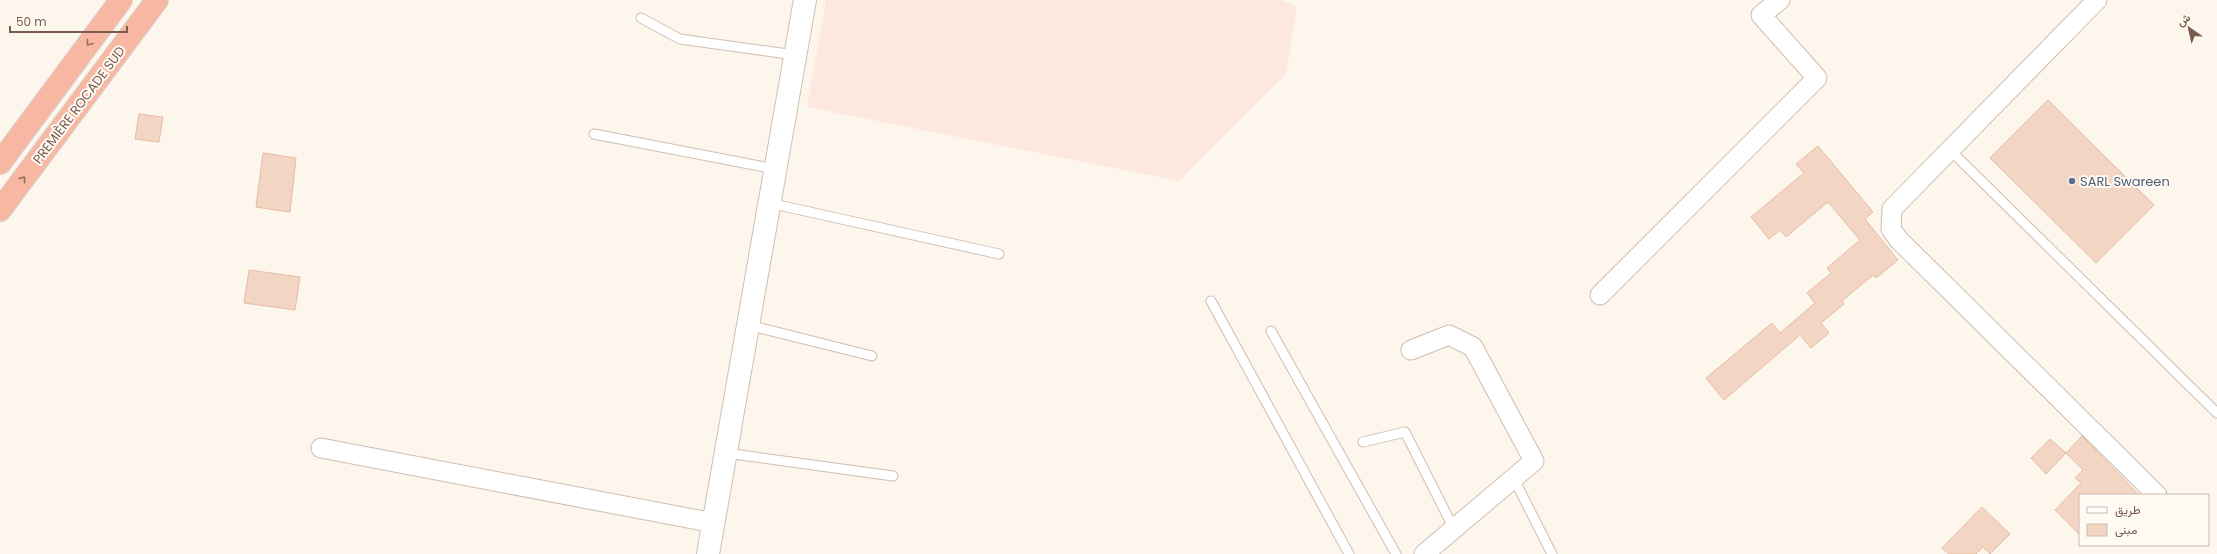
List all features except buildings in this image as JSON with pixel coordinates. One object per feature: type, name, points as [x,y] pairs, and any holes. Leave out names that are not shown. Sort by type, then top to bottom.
[{"type":"highway","points":[[0,163],[121,0]]},
{"type":"highway","name":"PREMIÈRE ROCADE SUD","points":[[0,210],[157,0]]},
{"type":"street","points":[[708,554],[805,0]]},
{"type":"street","points":[[1600,295],[1817,78],[1761,15],[1780,0]]},
{"type":"street","points":[[2097,0],[1892,208],[1891,229],[1905,246],[2157,494]]},
{"type":"street","points":[[1411,350],[1449,335],[1473,347],[1534,461],[1424,554]]},
{"type":"street","points":[[321,448],[714,523]]},
{"type":"lane","points":[[640,18],[680,39],[795,55]]},
{"type":"lane","points":[[594,134],[775,169]]},
{"type":"lane","points":[[1950,150],[2217,413]]},
{"type":"lane","points":[[769,203],[999,254]]},
{"type":"lane","points":[[1211,301],[1349,554]]},
{"type":"lane","points":[[748,325],[872,356]]},
{"type":"lane","points":[[1272,331],[1396,554]]},
{"type":"lane","points":[[1363,442],[1405,432],[1454,529]]},
{"type":"lane","points":[[726,453],[893,476]]},
{"type":"lane","points":[[1514,479],[1552,554]]},
{"type":"shaded area","points":[[826,0],[1282,0],[1297,7],[1286,74],[1179,181],[807,107]]},
{"type":"place","name":"SARL Swareen","points":[[2072,181]]}]
